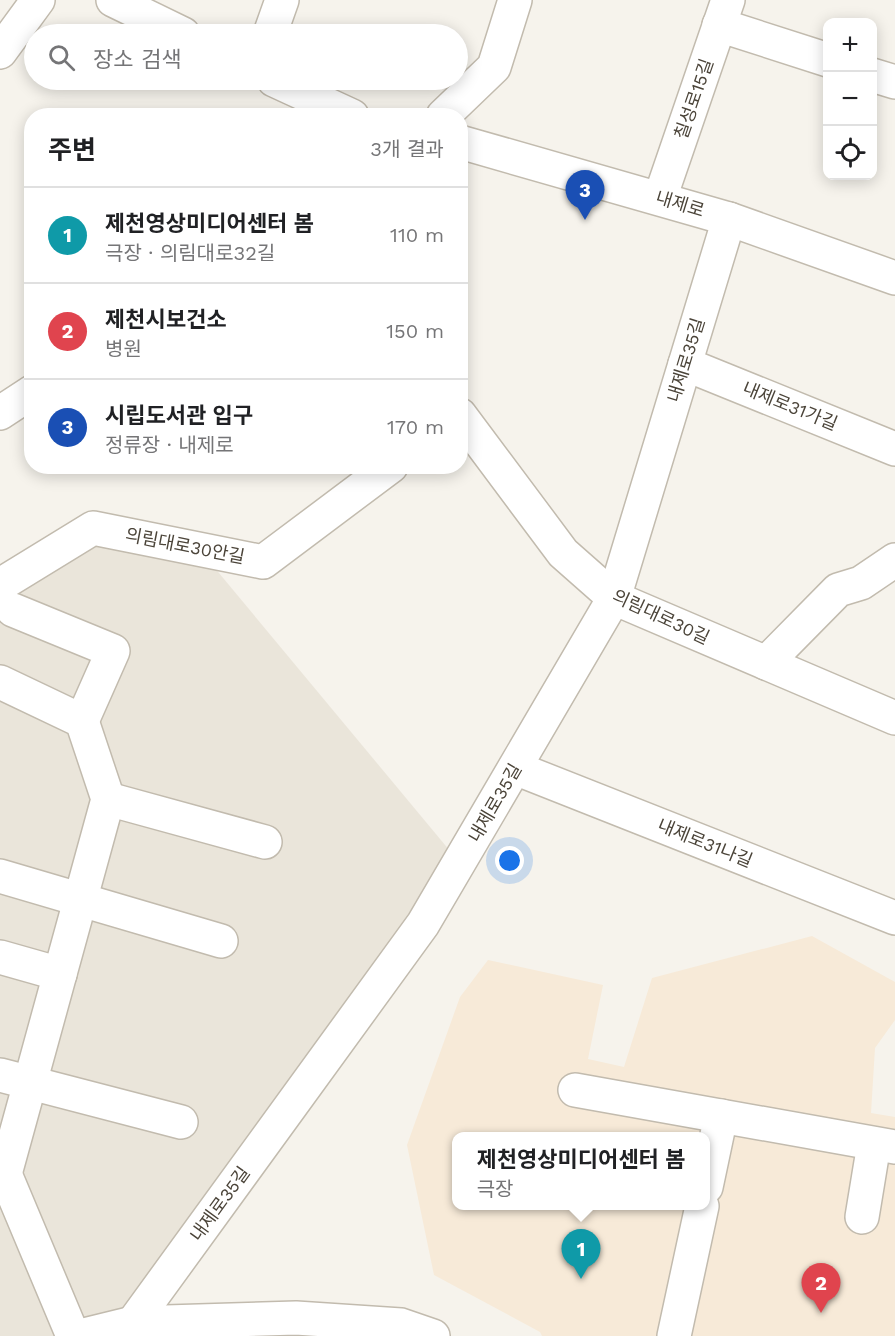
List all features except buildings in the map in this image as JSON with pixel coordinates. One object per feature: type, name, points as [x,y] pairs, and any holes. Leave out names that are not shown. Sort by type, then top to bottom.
[{"type":"street","points":[[0,52],[38,0]]},
{"type":"street","points":[[113,0],[162,24]]},
{"type":"street","points":[[274,24],[282,0]]},
{"type":"street","points":[[451,108],[494,67],[515,0]]},
{"type":"street","points":[[723,12],[823,58]]},
{"type":"street","name":"칠성로15길","points":[[660,198],[723,12]]},
{"type":"street","points":[[877,76],[895,82]]},
{"type":"street","points":[[296,90],[335,108]]},
{"type":"street","name":"내제로","points":[[468,144],[729,219],[895,278]]},
{"type":"street","name":"내제로35길","points":[[133,1323],[423,924],[614,598],[729,219]]},
{"type":"street","name":"내제로31가길","points":[[685,364],[895,449]]},
{"type":"street","points":[[0,413],[24,397]]},
{"type":"street","name":"의림대로30길","points":[[468,426],[563,553],[614,598],[895,718]]},
{"type":"street","name":"의림대로30안길","points":[[7,597],[93,528],[263,562],[380,474]]},
{"type":"street","points":[[766,663],[838,590],[861,583],[895,560]]},
{"type":"street","points":[[7,597],[113,651],[82,721],[108,799],[60,974],[15,1079],[2,1176],[73,1336]]},
{"type":"street","points":[[0,682],[82,721]]},
{"type":"street","name":"내제로31나길","points":[[515,768],[895,918]]},
{"type":"street","points":[[108,799],[265,842]]},
{"type":"street","points":[[0,876],[220,941]]},
{"type":"street","points":[[0,957],[60,974]]},
{"type":"street","points":[[15,1079],[181,1122]]},
{"type":"street","points":[[575,1090],[885,1146],[862,1217]]},
{"type":"street","points":[[710,1165],[721,1116]]},
{"type":"street","points":[[674,1336],[701,1210]]},
{"type":"street","points":[[80,1336],[133,1323],[296,1318],[433,1336]]},
{"type":"shaded area","points":[[93,528],[199,549],[460,863],[133,1323],[80,1336],[0,1336],[0,585]]},
{"type":"shaded area","points":[[812,936],[895,982],[895,1020],[875,1048],[871,1113],[895,1117],[895,1336],[542,1336],[540,1332],[434,1275],[407,1145],[460,997],[488,960],[603,985],[588,1059],[624,1067],[652,978]]},
{"type":"place","name":"시립도서관 입구","points":[[585,220]]},
{"type":"place","name":"제천영상미디어센터 봄","points":[[581,1279]]},
{"type":"place","name":"제천시보건소","points":[[821,1313]]}]
